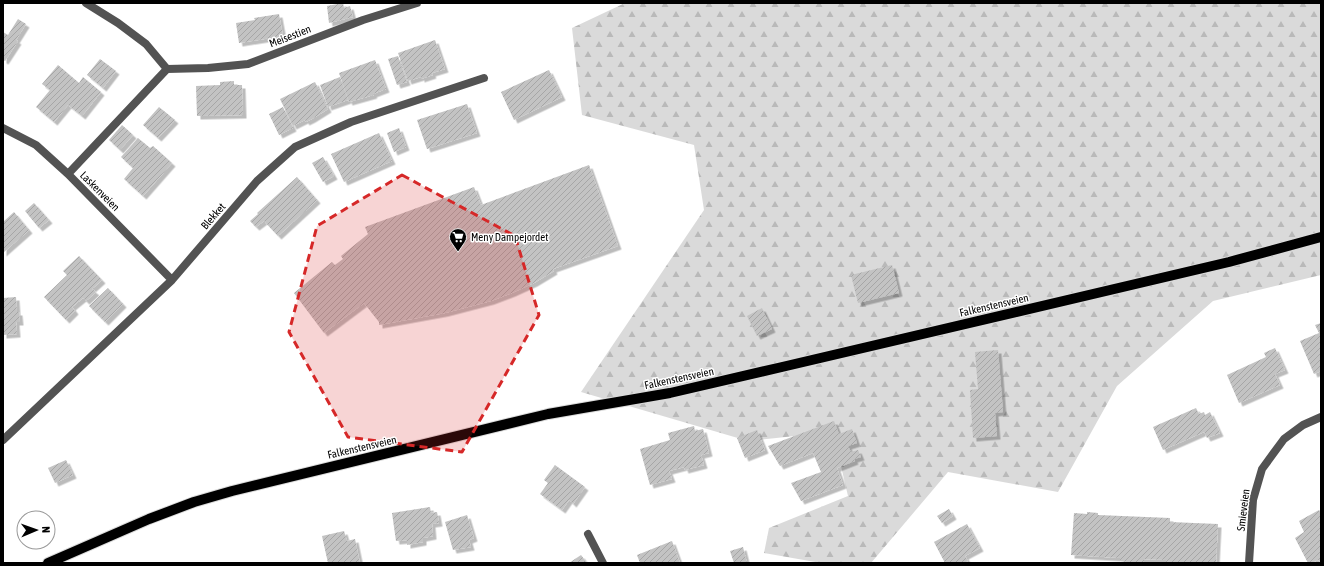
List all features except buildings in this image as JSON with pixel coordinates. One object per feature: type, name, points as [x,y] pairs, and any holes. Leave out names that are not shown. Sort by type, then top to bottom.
[{"type":"main road","name":"Falkenstensveien","points":[[48,563],[149,519],[194,502],[232,491],[548,414],[670,393],[782,367],[1229,262],[1321,237]]},
{"type":"street","points":[[68,174],[167,69],[146,44],[118,22],[86,3]]},
{"type":"street","name":"Meisestien","points":[[167,69],[208,68],[248,64],[363,20],[417,3]]},
{"type":"street","name":"Blekket","points":[[3,440],[172,280],[258,181],[295,147],[351,122],[484,78]]},
{"type":"street","name":"Laskenveien","points":[[3,128],[36,145],[68,174],[172,280]]},
{"type":"street","name":"Smieveien","points":[[1249,563],[1253,500],[1262,469],[1284,439],[1303,425],[1321,417]]},
{"type":"street","points":[[588,534],[603,563]]},
{"type":"highlighted area","points":[[402,175],[515,236],[539,315],[462,452],[348,437],[289,332],[317,226]]},
{"type":"green space","points":[[625,3],[1321,3],[1321,275],[1213,301],[1117,386],[1058,492],[948,472],[871,563],[821,563],[764,553],[769,528],[848,496],[833,432],[748,441],[581,392],[704,210],[694,145],[582,115],[572,28]]},
{"type":"place","name":"Meny Dampejordet","points":[[458,252]]}]
